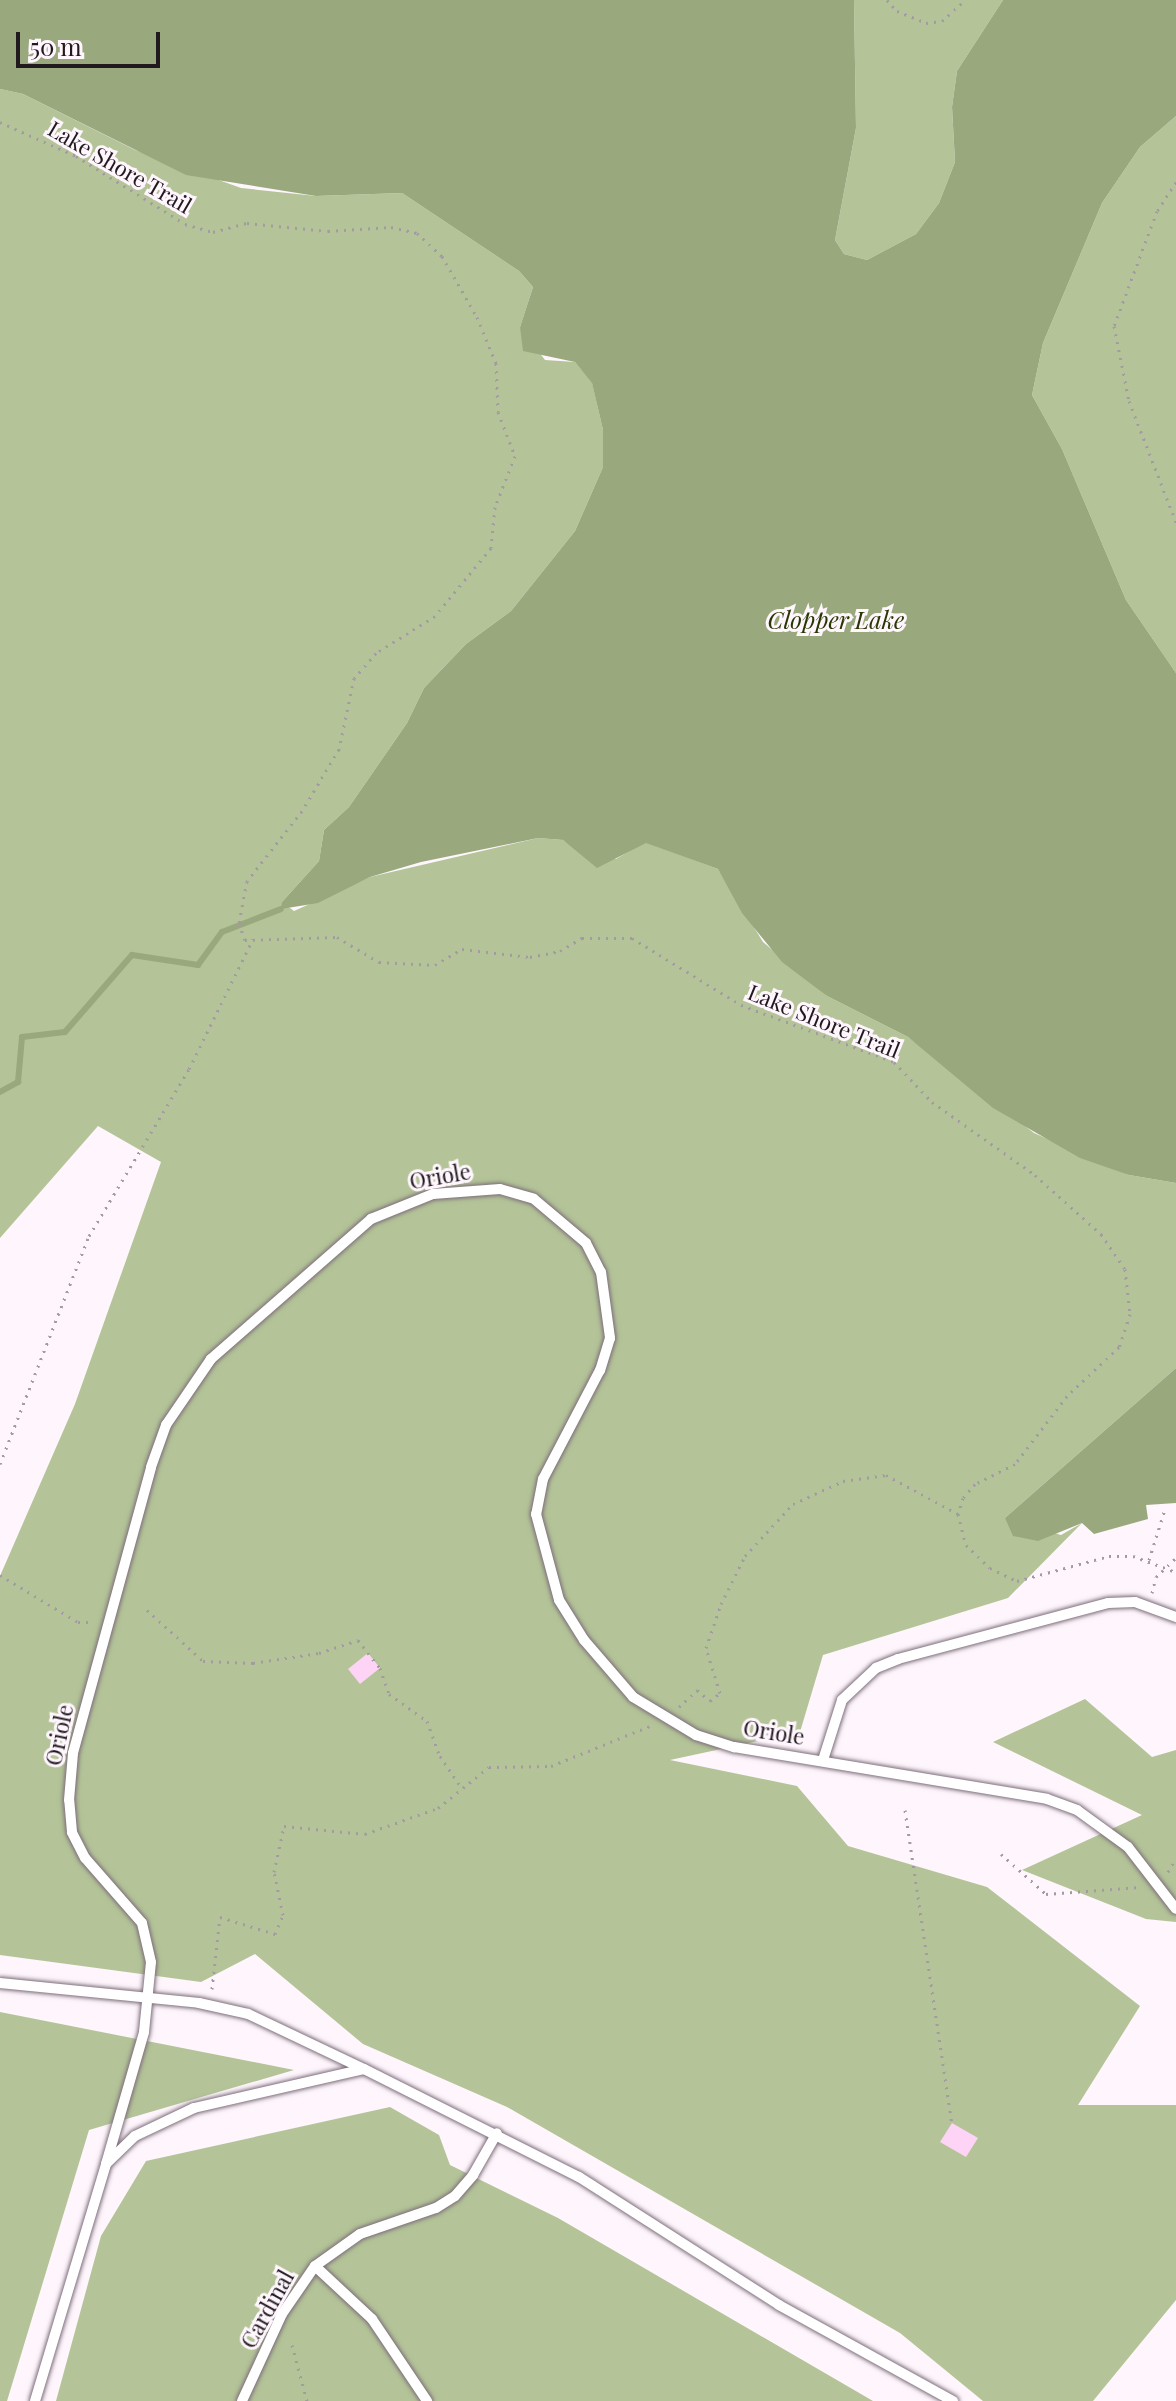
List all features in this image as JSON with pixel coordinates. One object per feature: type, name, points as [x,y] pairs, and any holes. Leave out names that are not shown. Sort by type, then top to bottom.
[{"type":"lane","name":"Oriole","points":[[35,2401],[106,2164],[150,1997],[151,1962],[142,1923],[85,1858],[72,1832],[69,1800],[73,1753],[108,1622],[166,1425],[211,1359],[371,1219],[433,1194],[500,1189],[534,1199],[560,1217],[586,1243],[601,1272],[610,1338],[600,1370],[543,1479],[536,1514],[559,1600],[584,1640],[633,1697],[665,1719],[734,1747],[823,1760],[1062,1804],[1108,1830],[1160,1885],[1176,1909]]},
{"type":"lane","points":[[823,1760],[842,1700],[876,1668],[898,1659],[1108,1603],[1135,1602],[1176,1617]]},
{"type":"lane","points":[[0,1983],[150,1997],[248,2014],[497,2133],[579,2177],[779,2305],[953,2401]]},
{"type":"lane","points":[[106,2164],[135,2136],[194,2108],[364,2069]]},
{"type":"lane","points":[[315,2266],[360,2234],[436,2208],[455,2196],[473,2175],[497,2133]]},
{"type":"lane","name":"Cardinal","points":[[242,2401],[289,2301],[315,2266],[372,2319],[427,2401]]},
{"type":"path","points":[[887,0],[897,11],[926,23],[942,21],[965,0]]},
{"type":"path","name":"Lake Shore Trail","points":[[0,122],[76,156],[185,224],[213,232],[247,223],[328,231],[391,227],[417,233],[442,256],[477,317],[496,363],[498,412],[515,456],[495,507],[491,548],[435,616],[376,653],[354,678],[339,749],[302,811],[247,881],[239,923],[245,940],[337,937],[379,962],[435,965],[462,949],[530,957],[560,951],[582,938],[632,938],[741,1005],[894,1062],[932,1102],[1035,1175],[1101,1234],[1125,1269],[1130,1314],[1119,1347],[1067,1396],[1015,1464],[975,1484],[958,1514]]},
{"type":"path","points":[[1176,182],[1157,211],[1114,326],[1129,401],[1176,522]]},
{"type":"path","points":[[0,1464],[89,1236],[189,1069],[253,939]]},
{"type":"path","points":[[210,2005],[220,1917],[275,1934],[283,1915],[274,1872],[284,1826],[365,1834],[438,1808],[489,1767],[551,1766],[665,1719],[697,1690],[710,1701],[720,1693],[706,1648],[721,1604],[745,1556],[793,1504],[843,1481],[886,1475],[958,1514],[966,1545],[990,1568],[1017,1581],[1109,1556],[1149,1560],[1176,1572]]},
{"type":"path","points":[[1149,1560],[1165,1509]]},
{"type":"path","points":[[1156,1577],[1176,1558]]},
{"type":"path","points":[[0,1575],[78,1622],[108,1622]]},
{"type":"path","points":[[147,1610],[203,1661],[253,1663],[319,1653],[358,1640],[380,1668],[389,1694],[427,1721],[440,1756],[462,1789]]},
{"type":"path","points":[[905,1810],[952,2123]]},
{"type":"path","points":[[1001,1854],[1046,1894],[1160,1885],[1176,1858]]},
{"type":"path","points":[[292,2345],[307,2401]]},
{"type":"shaded area","points":[[854,0],[1003,0],[957,71],[952,107],[955,162],[939,203],[916,234],[867,260],[844,254],[835,240],[856,128]]},
{"type":"shaded area","points":[[0,89],[23,94],[135,150],[241,188],[316,196],[402,193],[519,271],[533,287],[520,327],[545,360],[575,362],[592,382],[603,430],[603,467],[575,531],[511,611],[466,644],[424,688],[407,723],[349,807],[324,830],[319,861],[282,902],[294,911],[370,877],[538,838],[563,840],[579,851],[616,859],[645,842],[718,869],[763,942],[827,996],[908,1037],[1034,1133],[1129,1175],[1176,1183],[1176,1368],[1005,1518],[1061,1535],[1082,1523],[1008,1598],[823,1655],[800,1732],[670,1760],[797,1786],[848,1846],[987,1887],[1140,2006],[1078,2105],[1176,2105],[1176,2300],[1093,2401],[983,2401],[900,2333],[507,2107],[363,2044],[255,1954],[201,1982],[0,1955],[0,1576],[75,1404],[161,1162],[98,1126],[0,1238]]},
{"type":"shaded area","points":[[1176,116],[1176,673],[1126,600],[1062,449],[1032,395],[1043,343],[1102,203],[1140,147]]},
{"type":"shaded area","points":[[1085,1699],[1152,1757],[1176,1750],[1176,1922],[1146,1919],[1022,1870],[1142,1815],[993,1742]]},
{"type":"shaded area","points":[[0,2012],[294,2070],[89,2130],[7,2401],[0,2401]]},
{"type":"shaded area","points":[[390,2107],[439,2135],[450,2165],[558,2218],[873,2401],[56,2401],[101,2236],[146,2161]]},
{"type":"water","name":"Clopper Lake","points":[[0,0],[854,0],[856,128],[835,240],[844,254],[867,260],[916,234],[939,203],[955,162],[952,107],[957,71],[1003,0],[1176,0],[1176,116],[1140,147],[1102,203],[1043,343],[1032,395],[1062,449],[1126,600],[1176,673],[1176,1183],[1129,1175],[1080,1158],[993,1108],[908,1037],[827,996],[782,962],[742,913],[718,869],[646,843],[597,868],[563,840],[538,838],[421,862],[370,877],[318,903],[281,909],[282,902],[319,861],[324,830],[349,807],[407,723],[424,688],[466,644],[511,611],[575,531],[603,467],[603,430],[592,383],[575,362],[523,351],[520,327],[533,287],[519,271],[402,193],[316,196],[186,175],[23,94],[0,89]]},
{"type":"water","points":[[1176,1368],[1176,1503],[1146,1505],[1148,1519],[1094,1534],[1082,1523],[1038,1541],[1013,1536],[1005,1518]]},
{"type":"building","points":[[368,1653],[380,1668],[360,1684],[348,1669]]},
{"type":"building","points":[[952,2123],[978,2138],[966,2157],[940,2142]]},
{"type":"waterway","points":[[0,1092],[18,1082],[22,1037],[65,1032],[132,955],[198,965],[222,932],[281,909]]}]
